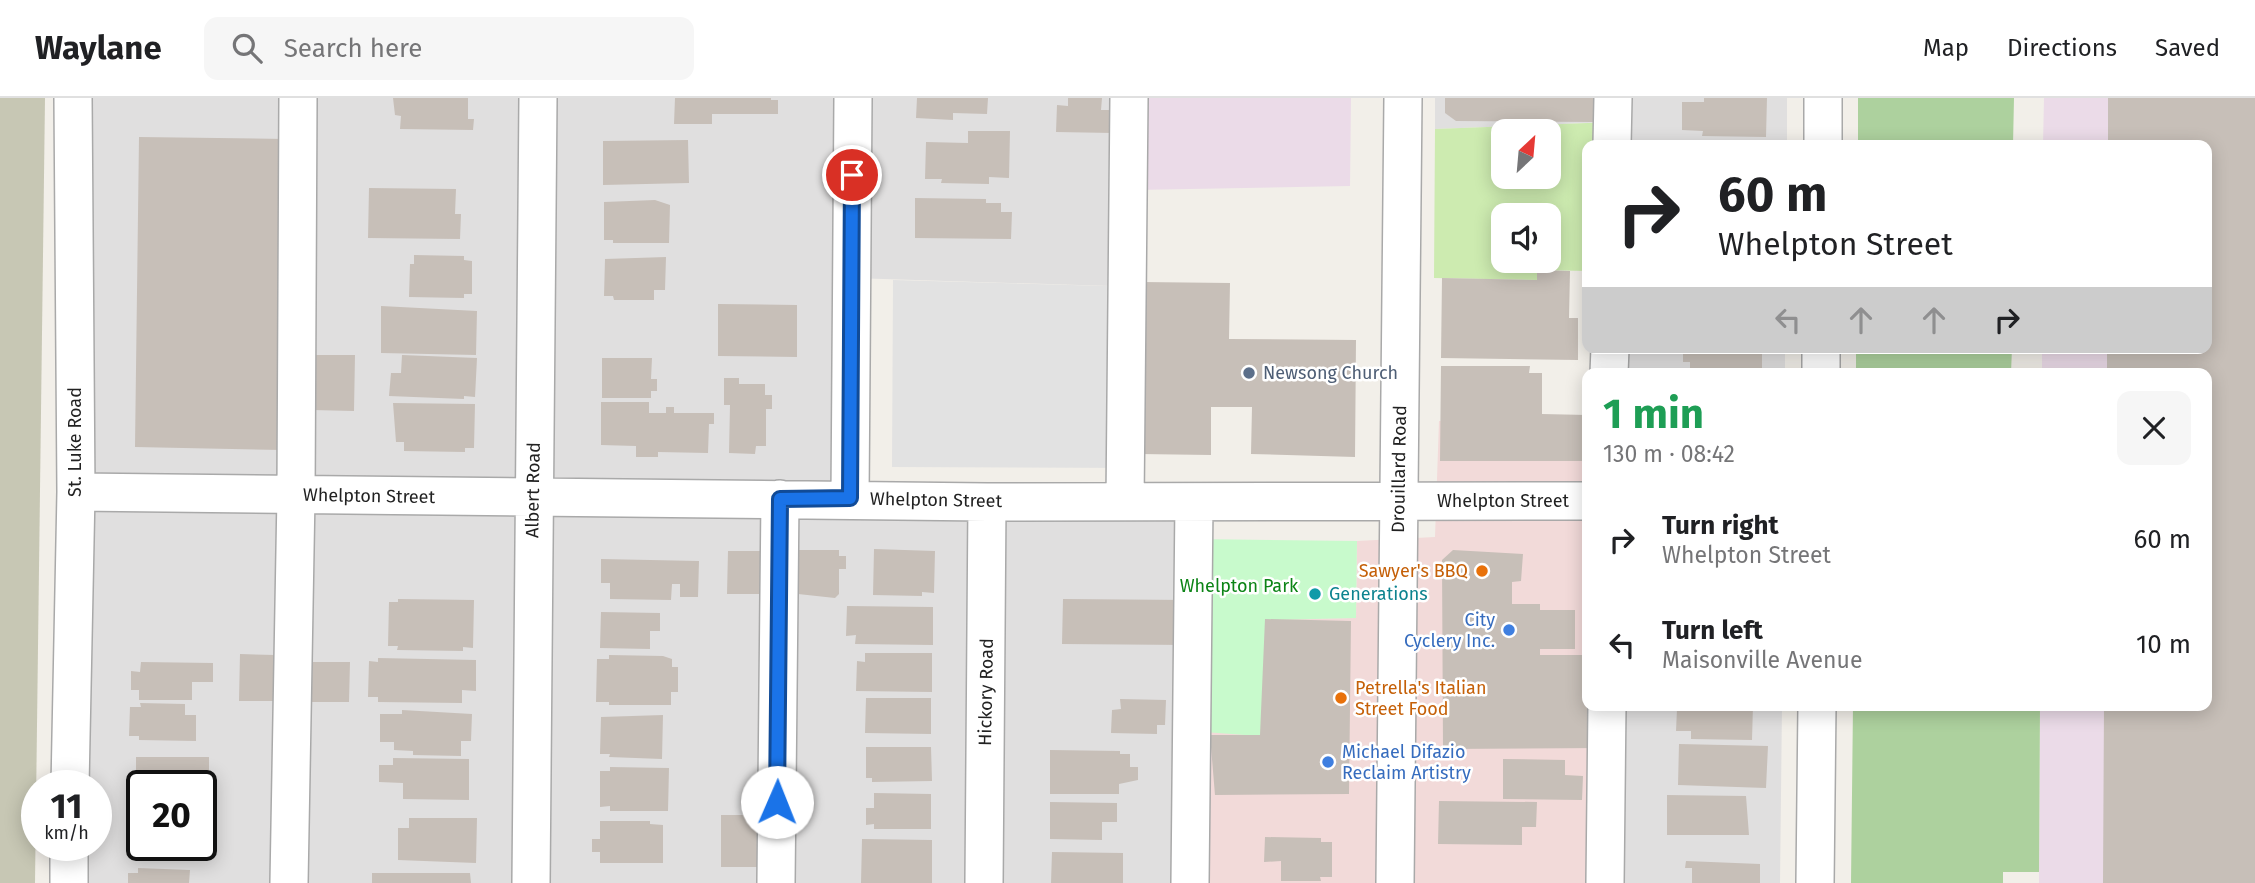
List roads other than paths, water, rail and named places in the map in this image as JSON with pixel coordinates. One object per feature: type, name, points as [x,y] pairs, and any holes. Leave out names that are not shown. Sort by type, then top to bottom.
[{"type":"street","name":"St. Luke Road","points":[[70,770],[76,492],[73,98]]},
{"type":"street","points":[[289,883],[296,495],[298,98]]},
{"type":"street","name":"Albert Road","points":[[531,883],[538,98]]},
{"type":"street","points":[[850,498],[853,98]]},
{"type":"street","points":[[1125,502],[1129,98]]},
{"type":"street","name":"Drouillard Road","points":[[1395,883],[1403,98]]},
{"type":"street","points":[[1612,140],[1613,98]]},
{"type":"street","points":[[1823,98],[1823,140]]},
{"type":"street","name":"Whelpton Street","points":[[76,492],[850,498],[987,502],[1582,501]]},
{"type":"street","points":[[776,883],[780,499]]},
{"type":"street","name":"Hickory Road","points":[[984,883],[987,502]]},
{"type":"street","points":[[1190,883],[1194,502]]},
{"type":"street","points":[[1605,883],[1606,711]]},
{"type":"street","points":[[1815,883],[1817,711]]},
{"type":"street","points":[[69,861],[69,883]]},
{"type":"place","name":"Newsong Church","points":[[1249,373]]},
{"type":"place","name":"Sawyer's BBQ","points":[[1482,571]]},
{"type":"place","name":"Generations","points":[[1315,594]]},
{"type":"place","name":"City Cyclery Inc.","points":[[1509,630]]},
{"type":"place","name":"Petrella's Italian Street Food","points":[[1341,698]]},
{"type":"place","name":"Michael Difazio Reclaim Artistry","points":[[1328,762]]},
{"type":"park label","name":"Whelpton Park","points":[[1239,586]]}]
